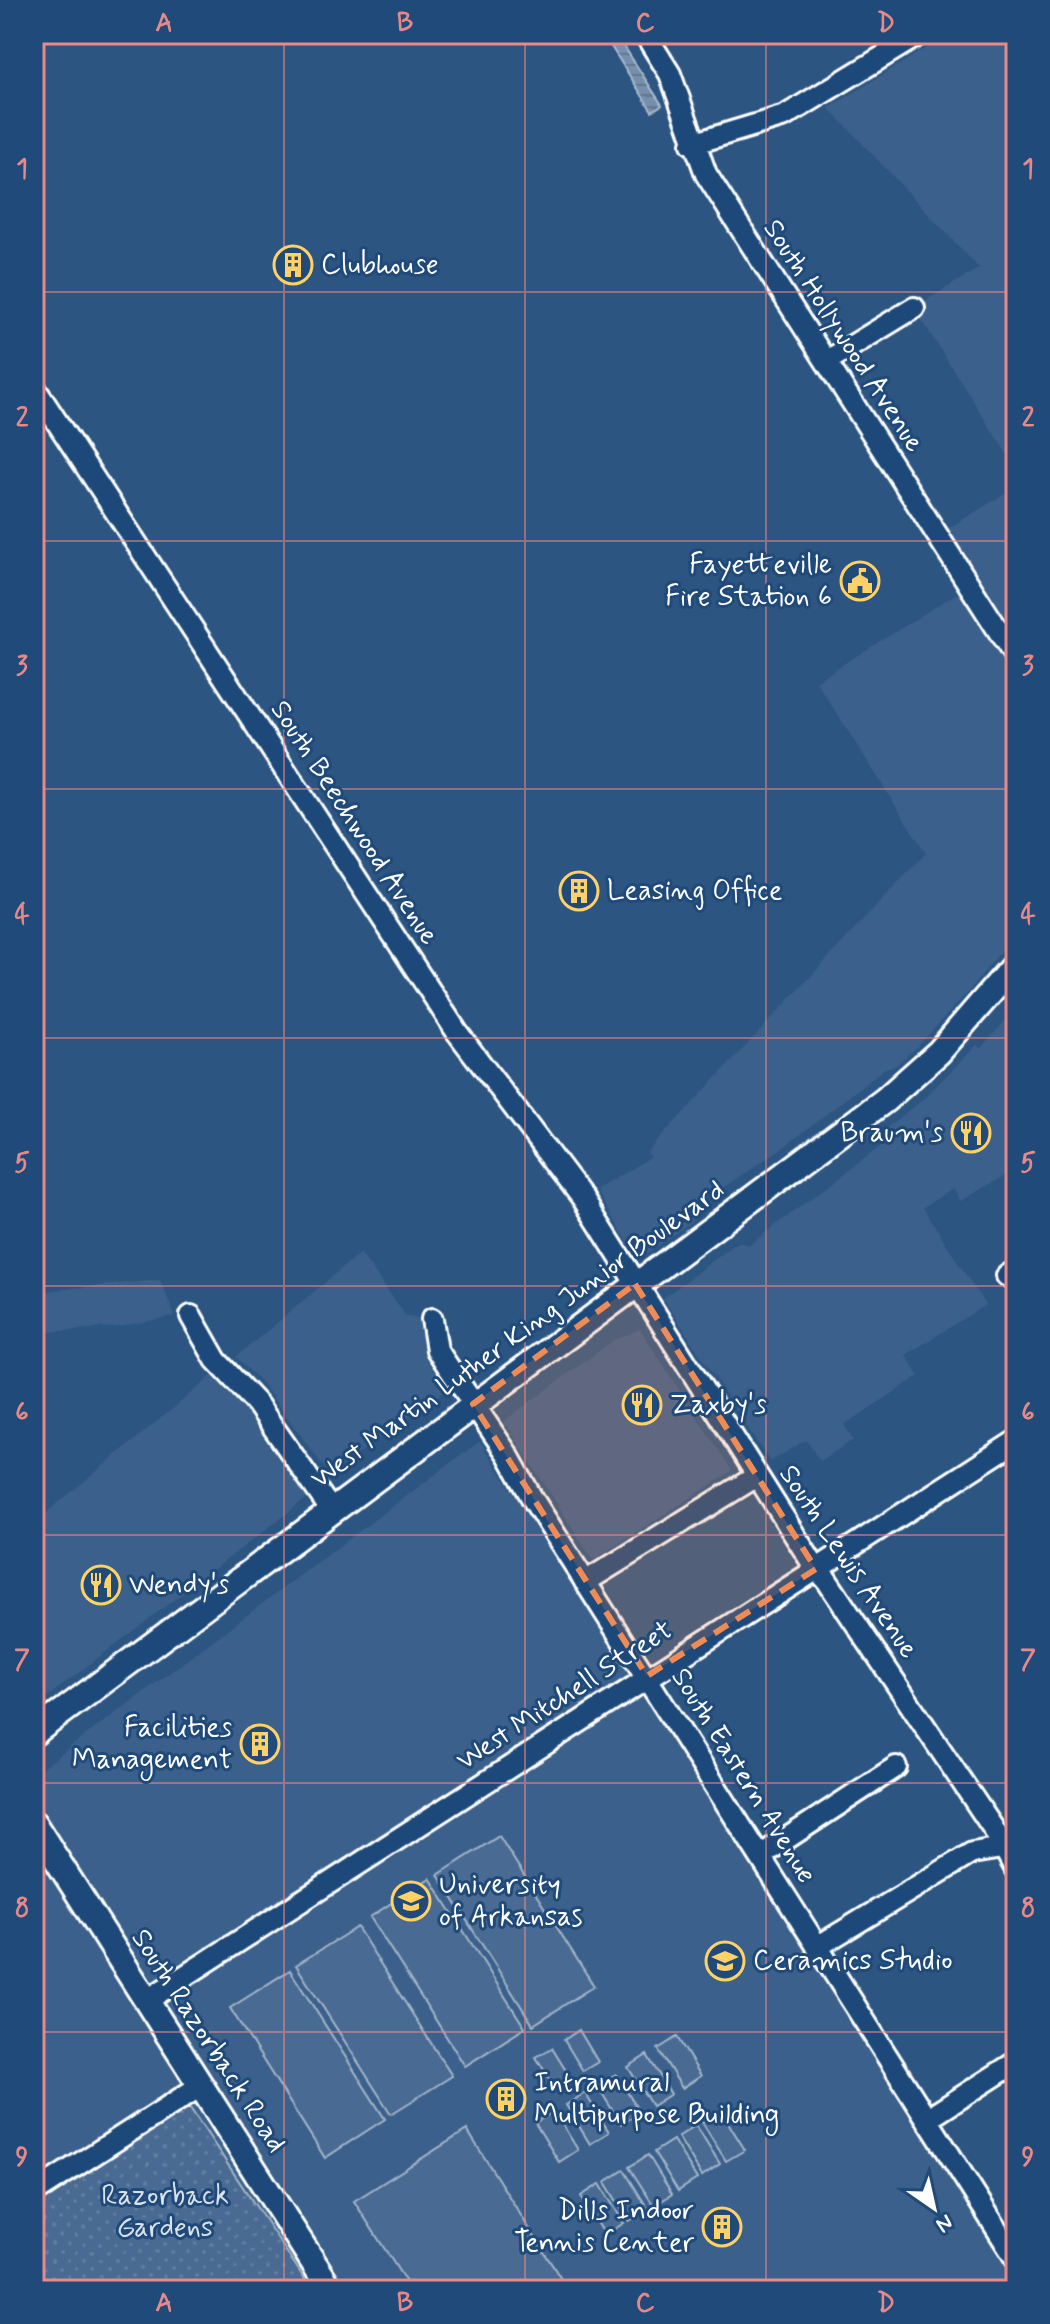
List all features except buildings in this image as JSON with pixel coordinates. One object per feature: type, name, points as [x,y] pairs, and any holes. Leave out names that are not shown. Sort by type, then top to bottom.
[{"type":"main road","name":"West Martin Luther King Junior Boulevard","points":[[34,1733],[885,1100],[939,1052],[1016,963]]},
{"type":"main road","name":"South Razorback Road","points":[[34,1824],[331,2290]]},
{"type":"street","name":"South Hollywood Avenue","points":[[645,34],[670,74],[692,144],[706,174],[1016,658]]},
{"type":"street","points":[[692,144],[785,116],[920,34]]},
{"type":"street","points":[[827,361],[914,308]]},
{"type":"street","name":"South Beechwood Avenue","points":[[34,387],[457,1032],[565,1171],[635,1284]]},
{"type":"street","name":"South Lewis Avenue","points":[[635,1284],[816,1569],[826,1579],[993,1828],[1009,1844],[1016,1870]]},
{"type":"street","points":[[191,1316],[216,1360],[257,1404],[331,1510]]},
{"type":"street","name":"South Eastern Avenue","points":[[432,1319],[437,1350],[1016,2259]]},
{"type":"street","name":"West Mitchell Street","points":[[146,2001],[1016,1441]]},
{"type":"street","points":[[585,1582],[757,1476]]},
{"type":"street","points":[[760,1856],[896,1767]]},
{"type":"street","points":[[817,1947],[972,1853],[1009,1844]]},
{"type":"street","points":[[929,2118],[1016,2062]]},
{"type":"street","points":[[34,2193],[200,2086]]},
{"type":"highlighted area","points":[[635,1284],[816,1569],[647,1676],[473,1404]]},
{"type":"shaded area","points":[[603,34],[616,34],[662,105],[652,111]]},
{"type":"shaded area","points":[[949,34],[1016,34],[1016,468],[914,308],[979,268],[829,108]]},
{"type":"shaded area","points":[[1016,487],[1016,634],[944,531]]},
{"type":"shaded area","points":[[959,592],[982,619],[1016,677],[1016,932],[970,990],[895,1066],[885,1068],[788,1144],[692,1208],[692,1221],[645,1255],[635,1253],[596,1190],[650,1157],[647,1152],[926,853],[816,681]]},
{"type":"shaded area","points":[[1016,1009],[1016,1170],[961,1201],[953,1189],[923,1207],[985,1305],[906,1355],[919,1376],[844,1425],[853,1440],[820,1461],[806,1440],[770,1462],[663,1298],[738,1242],[749,1245],[884,1144],[877,1135],[921,1101],[977,1045],[981,1048]]},
{"type":"shaded area","points":[[360,1253],[407,1317],[418,1318],[425,1357],[446,1390],[330,1475],[261,1382],[236,1357]]},
{"type":"shaded area","points":[[160,1280],[175,1316],[117,1327],[34,1333],[34,1292]]},
{"type":"shaded area","points":[[640,1329],[732,1471],[593,1560],[504,1421],[614,1340]]},
{"type":"shaded area","points":[[212,1376],[241,1404],[307,1498],[34,1707],[34,1523]]},
{"type":"shaded area","name":"University of Arkansas","points":[[480,1441],[628,1672],[724,1798],[1016,2259],[1016,2290],[34,2290],[34,1774]]},
{"type":"green space","points":[[499,1836],[594,1986],[533,2025],[438,1875]]},
{"type":"green space","points":[[430,1878],[525,2028],[465,2066],[370,1917]]},
{"type":"green space","points":[[357,1927],[452,2076],[391,2114],[296,1965]]},
{"type":"green space","points":[[290,1970],[385,2119],[325,2158],[230,2008]]},
{"type":"green space","points":[[579,2030],[598,2062],[583,2071],[564,2040]]},
{"type":"green space","points":[[677,2037],[701,2076],[682,2088],[658,2049]]},
{"type":"green space","points":[[552,2048],[571,2079],[556,2089],[536,2057]]},
{"type":"green space","points":[[647,2055],[671,2094],[652,2106],[628,2067]]},
{"type":"green space","points":[[616,2074],[640,2113],[621,2124],[597,2085]]},
{"type":"green space","points":[[585,2093],[609,2132],[590,2144],[566,2105]]},
{"type":"green space","name":"Razorback Gardens","points":[[188,2105],[312,2290],[34,2290],[34,2204]]},
{"type":"green space","points":[[554,2111],[578,2150],[559,2162],[535,2123]]},
{"type":"green space","points":[[721,2111],[745,2150],[726,2161],[702,2122]]},
{"type":"green space","points":[[696,2125],[720,2164],[702,2176],[678,2137]]},
{"type":"green space","points":[[467,2130],[568,2290],[411,2290],[354,2201]]},
{"type":"green space","points":[[673,2140],[697,2179],[678,2191],[654,2152]]},
{"type":"green space","points":[[648,2155],[672,2194],[654,2206],[629,2167]]},
{"type":"green space","points":[[624,2170],[648,2209],[629,2221],[605,2182]]},
{"type":"green space","points":[[600,2184],[624,2223],[605,2235],[581,2196]]},
{"type":"place","name":"Clubhouse","points":[[293,265]]},
{"type":"place","name":"Fayetteville Fire Station 6","points":[[860,581]]},
{"type":"place","name":"Leasing Office","points":[[579,891]]},
{"type":"place","name":"Braum's","points":[[971,1133]]},
{"type":"place","name":"Zaxby's","points":[[642,1405]]},
{"type":"place","name":"Wendy's","points":[[101,1585]]},
{"type":"place","name":"Facilities Management","points":[[260,1744]]},
{"type":"place","name":"University of Arkansas","points":[[411,1901]]},
{"type":"place","name":"Ceramics Studio","points":[[725,1961]]},
{"type":"place","name":"Intramural Multipurpose Building","points":[[506,2099]]},
{"type":"place","name":"Dills Indoor Tennis Center","points":[[722,2227]]}]
